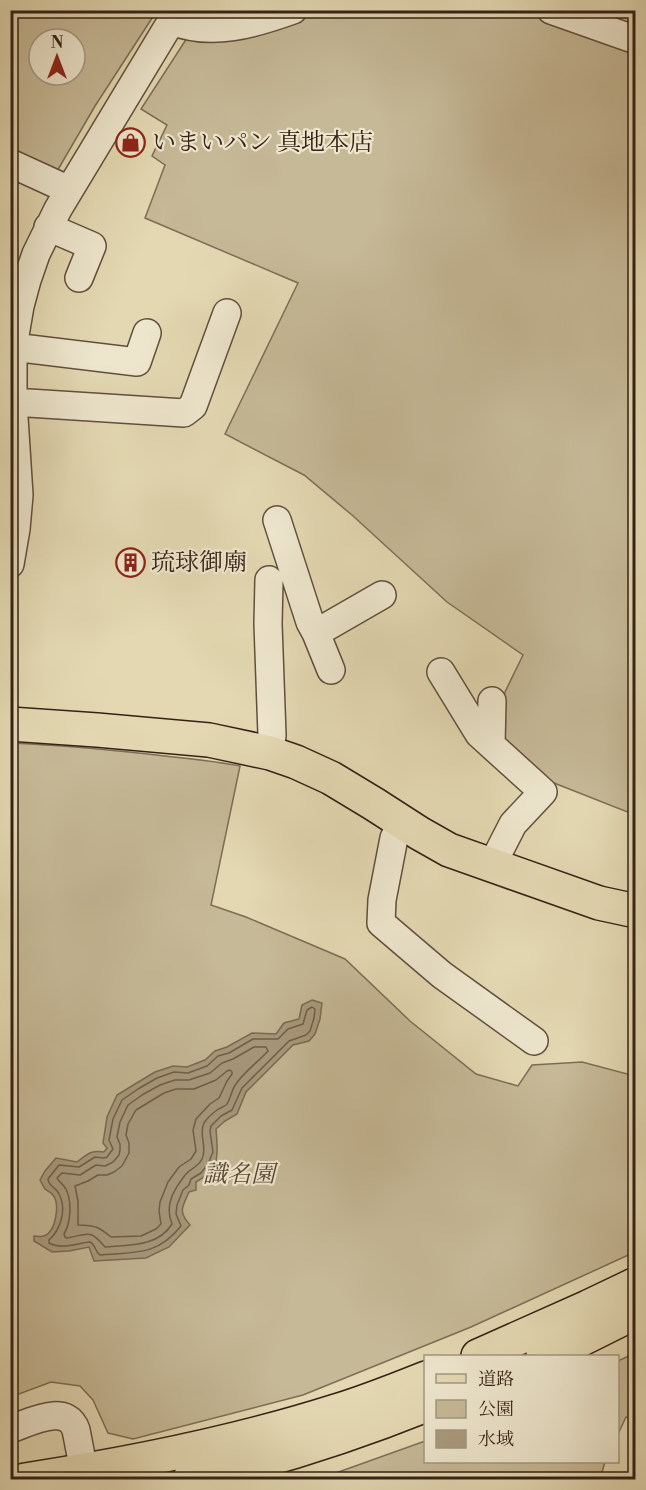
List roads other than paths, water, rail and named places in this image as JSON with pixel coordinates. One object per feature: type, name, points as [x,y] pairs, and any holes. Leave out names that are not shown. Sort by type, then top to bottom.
[{"type":"main road","points":[[10,724],[209,740],[270,753],[331,778],[449,849],[599,903],[636,911]]},
{"type":"main road","points":[[480,1355],[636,1284]]},
{"type":"main road","points":[[546,1355],[636,1312]]},
{"type":"main road","points":[[25,1479],[84,1471],[212,1445],[337,1411],[424,1379]]},
{"type":"main road","points":[[189,1479],[274,1458],[424,1406]]},
{"type":"street","points":[[10,564],[19,495],[12,388],[13,347],[27,280],[48,227],[175,16],[186,27],[234,27],[265,20],[293,10]]},
{"type":"street","points":[[551,10],[636,40]]},
{"type":"street","points":[[10,163],[69,190]]},
{"type":"street","points":[[48,227],[92,246],[79,278]]},
{"type":"street","points":[[12,388],[184,413],[193,406],[227,313]]},
{"type":"street","points":[[13,347],[137,362],[147,333]]},
{"type":"street","points":[[277,520],[313,628],[332,670]]},
{"type":"street","points":[[269,580],[268,624],[272,735],[270,753]]},
{"type":"street","points":[[268,624],[313,628],[382,595]]},
{"type":"street","points":[[441,672],[479,734],[543,792],[513,824],[492,865]]},
{"type":"street","points":[[491,744],[492,701]]},
{"type":"street","points":[[402,822],[394,838],[382,900],[381,923],[442,975],[534,1041]]},
{"type":"street","points":[[10,1429],[56,1414],[69,1419],[76,1430],[84,1471]]},
{"type":"water","points":[[312,1000],[322,1003],[315,1034],[309,1041],[293,1045],[246,1092],[237,1114],[216,1129],[217,1153],[214,1166],[210,1172],[196,1182],[196,1190],[189,1192],[182,1209],[190,1225],[169,1247],[146,1258],[94,1261],[89,1247],[52,1252],[34,1241],[34,1236],[43,1236],[48,1233],[56,1217],[55,1199],[40,1180],[45,1171],[56,1158],[77,1162],[92,1152],[104,1152],[107,1148],[103,1143],[107,1117],[117,1095],[155,1072],[173,1066],[187,1067],[205,1060],[215,1051],[252,1033],[276,1034],[284,1023],[299,1019],[302,1005]]},
{"type":"place","name":"いまいパン 真地本店","points":[[131,142]]},
{"type":"place","name":"琉球御廟","points":[[130,562]]},
{"type":"park label","name":"識名園","points":[[239,1174]]}]
